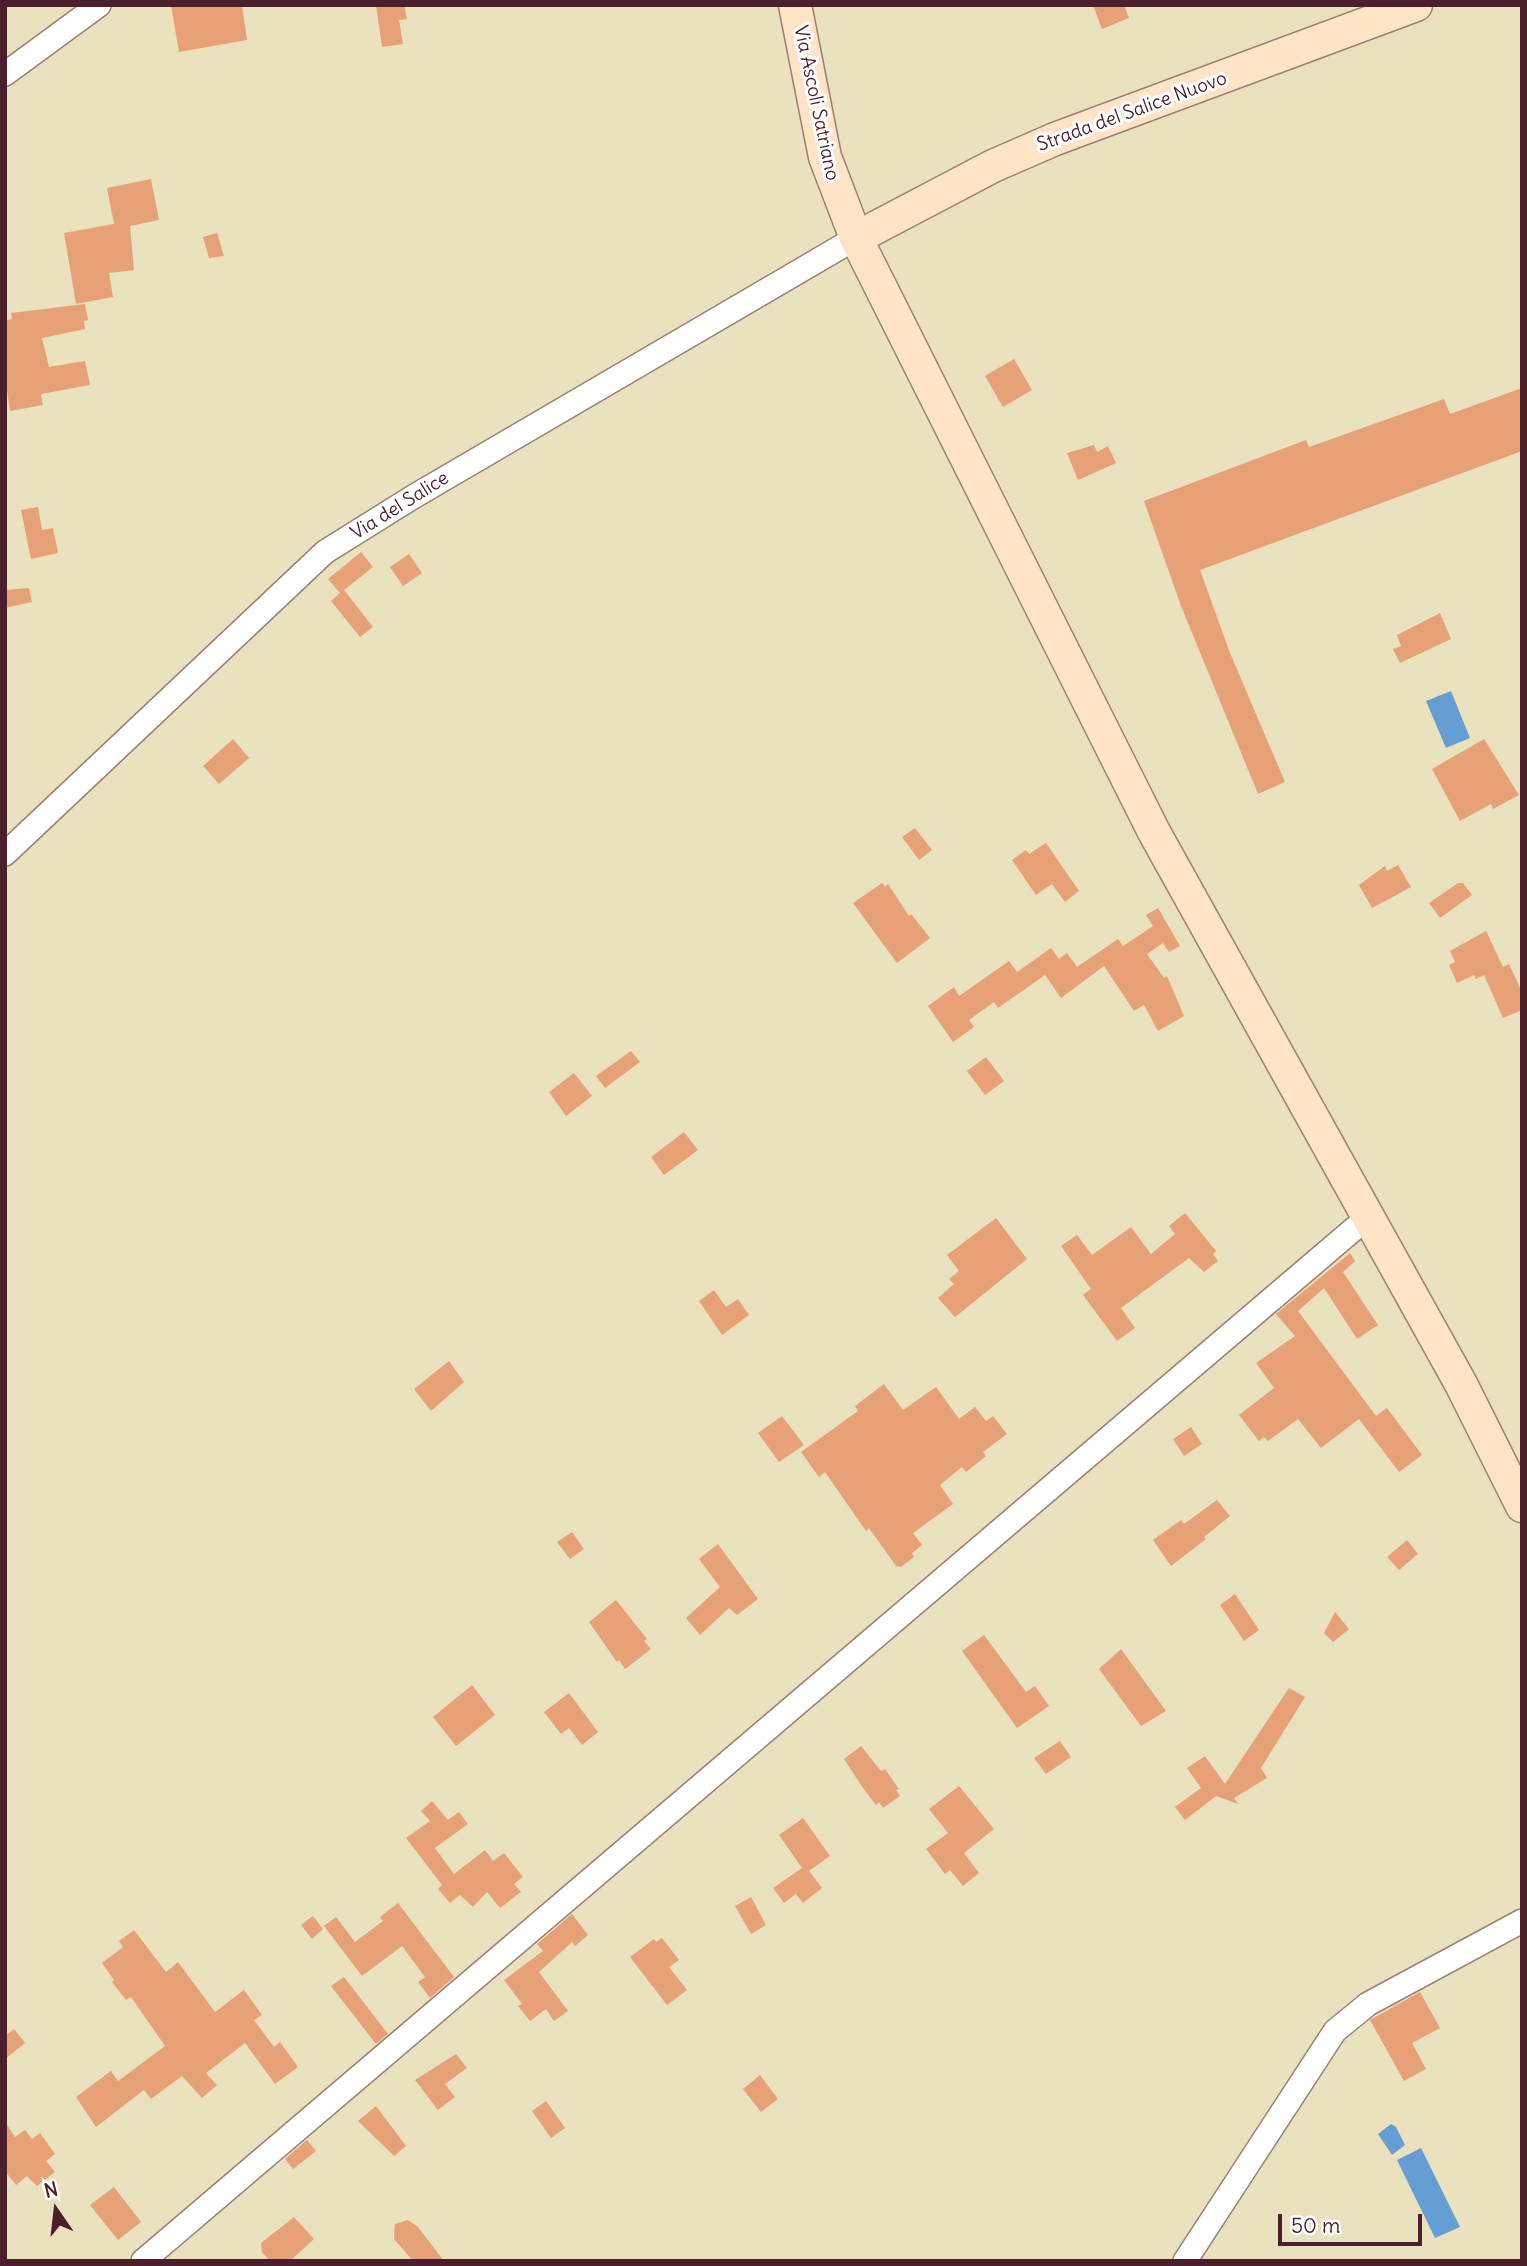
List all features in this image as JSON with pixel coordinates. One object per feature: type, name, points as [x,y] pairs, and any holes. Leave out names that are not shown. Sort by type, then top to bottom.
[{"type":"main road","name":"Via Ascoli Satriano","points":[[795,5],[825,157],[856,238],[1154,832],[1461,1384],[1522,1506]]},
{"type":"main road","name":"Strada del Salice Nuovo","points":[[856,238],[993,166],[1055,139],[1416,5]]},
{"type":"street","points":[[5,74],[99,5]]},
{"type":"street","name":"Via del Salice","points":[[5,854],[325,552],[413,497],[856,238]]},
{"type":"street","points":[[143,2261],[1368,1217]]},
{"type":"street","points":[[1185,2261],[1335,2031],[1368,2004],[1522,1921]]},
{"type":"water","points":[[1451,691],[1470,738],[1446,748],[1426,701]]},
{"type":"water","points":[[1391,2124],[1396,2127],[1405,2145],[1392,2155],[1378,2134]]},
{"type":"water","points":[[1421,2148],[1460,2227],[1435,2238],[1397,2160]]},
{"type":"building","points":[[171,5],[242,5],[247,40],[179,52]]},
{"type":"building","points":[[376,5],[404,5],[407,19],[399,20],[403,44],[382,47]]},
{"type":"building","points":[[1093,5],[1124,5],[1129,18],[1102,29]]},
{"type":"building","points":[[151,179],[159,220],[130,226],[134,270],[109,273],[113,297],[76,304],[64,233],[114,224],[107,188]]},
{"type":"building","points":[[217,233],[224,256],[209,258],[203,237]]},
{"type":"building","points":[[85,304],[88,320],[84,321],[85,329],[42,338],[49,367],[85,361],[90,385],[41,394],[43,405],[10,411],[5,377],[5,321],[12,319],[11,313]]},
{"type":"building","points":[[1014,359],[1032,390],[1003,407],[985,376]]},
{"type":"building","points":[[1522,388],[1522,451],[1200,570],[1230,653],[1285,782],[1258,794],[1181,606],[1144,501],[1306,440],[1309,447],[1444,399],[1450,414]]},
{"type":"building","points":[[1094,445],[1097,452],[1108,446],[1116,463],[1078,480],[1067,453]]},
{"type":"building","points":[[38,507],[42,530],[53,528],[58,553],[31,559],[21,510]]},
{"type":"building","points":[[361,552],[373,567],[344,590],[373,627],[360,637],[331,601],[340,593],[328,579]]},
{"type":"building","points":[[409,554],[422,573],[403,586],[390,567]]},
{"type":"building","points":[[29,588],[32,602],[5,608],[5,590]]},
{"type":"building","points":[[1440,613],[1451,639],[1400,663],[1393,649],[1401,646],[1397,635]]},
{"type":"building","points":[[233,739],[249,758],[219,784],[203,766]]},
{"type":"building","points":[[1484,739],[1519,795],[1493,809],[1491,804],[1460,821],[1432,769]]},
{"type":"building","points":[[915,828],[932,850],[919,860],[902,837]]},
{"type":"building","points":[[1046,843],[1079,891],[1065,902],[1052,884],[1036,895],[1012,860],[1026,850],[1029,854]]},
{"type":"building","points":[[1398,865],[1411,887],[1372,908],[1359,885],[1385,866],[1387,871]]},
{"type":"building","points":[[882,883],[885,887],[888,884],[909,916],[911,914],[930,938],[897,963],[853,903]]},
{"type":"building","points":[[1458,883],[1463,883],[1472,895],[1440,918],[1429,903]]},
{"type":"building","points":[[1158,908],[1180,946],[1169,952],[1163,943],[1147,954],[1164,978],[1167,976],[1184,1016],[1158,1031],[1144,1005],[1134,1011],[1104,966],[1061,998],[1045,975],[998,1008],[994,1002],[969,1020],[974,1027],[953,1042],[928,1006],[954,987],[959,996],[1009,961],[1017,972],[1051,948],[1059,959],[1067,953],[1077,967],[1118,939],[1123,946],[1153,926],[1146,915]]},
{"type":"building","points":[[1486,931],[1503,967],[1509,964],[1522,992],[1522,1010],[1503,1018],[1484,975],[1476,979],[1474,975],[1457,983],[1449,965],[1455,962],[1450,951]]},
{"type":"building","points":[[631,1051],[640,1062],[605,1088],[596,1076]]},
{"type":"building","points":[[986,1057],[1004,1081],[985,1095],[967,1071]]},
{"type":"building","points":[[574,1073],[592,1096],[566,1116],[549,1092]]},
{"type":"building","points":[[684,1132],[698,1150],[664,1175],[651,1157]]},
{"type":"building","points":[[1185,1213],[1216,1251],[1213,1254],[1218,1261],[1204,1272],[1189,1258],[1121,1308],[1135,1328],[1117,1341],[1083,1295],[1091,1289],[1061,1246],[1077,1235],[1092,1255],[1131,1227],[1151,1254],[1175,1234],[1169,1226]]},
{"type":"building","points":[[996,1218],[1027,1259],[955,1317],[938,1298],[954,1284],[949,1279],[959,1271],[947,1255]]},
{"type":"building","points":[[1350,1253],[1355,1261],[1343,1272],[1378,1325],[1357,1339],[1324,1288],[1298,1311],[1376,1416],[1387,1408],[1422,1455],[1399,1472],[1359,1419],[1321,1448],[1298,1419],[1268,1441],[1264,1437],[1259,1441],[1239,1415],[1274,1388],[1256,1363],[1295,1336],[1276,1314]]},
{"type":"building","points":[[714,1290],[726,1307],[738,1299],[749,1315],[722,1335],[699,1301]]},
{"type":"building","points":[[449,1361],[464,1382],[431,1411],[414,1389]]},
{"type":"building","points":[[884,1384],[903,1410],[936,1387],[959,1419],[975,1407],[986,1421],[993,1416],[1007,1434],[983,1452],[986,1456],[966,1472],[962,1467],[940,1485],[953,1504],[913,1533],[922,1545],[912,1553],[914,1557],[901,1567],[896,1566],[869,1528],[866,1531],[825,1472],[819,1477],[801,1452],[858,1411],[855,1406]]},
{"type":"building","points":[[782,1416],[804,1445],[779,1462],[758,1433]]},
{"type":"building","points":[[1191,1427],[1202,1444],[1184,1456],[1173,1439]]},
{"type":"building","points":[[1217,1500],[1230,1516],[1171,1566],[1153,1540],[1181,1520],[1184,1524]]},
{"type":"building","points":[[572,1532],[584,1549],[570,1559],[557,1542]]},
{"type":"building","points":[[1407,1540],[1418,1554],[1399,1570],[1387,1557]]},
{"type":"building","points":[[718,1544],[758,1599],[737,1615],[729,1608],[700,1635],[686,1618],[720,1587],[699,1559]]},
{"type":"building","points":[[1235,1594],[1259,1630],[1244,1641],[1220,1605]]},
{"type":"building","points":[[616,1600],[647,1639],[644,1641],[651,1649],[625,1669],[589,1622]]},
{"type":"building","points":[[1335,1612],[1349,1629],[1333,1642],[1324,1633]]},
{"type":"building","points":[[984,1635],[1026,1692],[1035,1686],[1049,1706],[1017,1728],[962,1651]]},
{"type":"building","points":[[1121,1649],[1166,1711],[1141,1726],[1099,1669]]},
{"type":"building","points":[[472,1685],[495,1715],[456,1746],[433,1717]]},
{"type":"building","points":[[1289,1688],[1305,1697],[1261,1768],[1267,1778],[1234,1798],[1238,1804],[1216,1796],[1185,1820],[1175,1807],[1201,1788],[1187,1768],[1205,1756],[1225,1784]]},
{"type":"building","points":[[569,1693],[598,1732],[582,1745],[569,1728],[561,1734],[544,1712]]},
{"type":"building","points":[[1060,1741],[1071,1757],[1046,1774],[1034,1758]]},
{"type":"building","points":[[861,1746],[881,1771],[885,1769],[899,1789],[896,1790],[900,1796],[883,1808],[879,1802],[876,1805],[844,1759]]},
{"type":"building","points":[[959,1786],[994,1829],[964,1853],[979,1873],[963,1886],[950,1870],[945,1874],[926,1849],[948,1833],[929,1809]]},
{"type":"building","points":[[432,1801],[448,1820],[459,1812],[468,1824],[435,1848],[454,1874],[485,1850],[493,1861],[504,1853],[523,1877],[514,1884],[521,1892],[500,1908],[487,1892],[473,1907],[460,1895],[450,1903],[438,1889],[442,1885],[406,1838],[430,1821],[421,1811]]},
{"type":"building","points":[[803,1818],[830,1856],[809,1871],[822,1888],[803,1903],[796,1894],[784,1903],[773,1888],[802,1868],[779,1835]]},
{"type":"building","points":[[751,1897],[766,1925],[751,1934],[735,1906]]},
{"type":"building","points":[[398,1903],[454,1977],[430,1998],[418,1982],[425,1977],[402,1946],[362,1976],[324,1926],[336,1917],[355,1942],[383,1921],[380,1917]]},
{"type":"building","points":[[572,1914],[588,1935],[575,1946],[572,1942],[539,1972],[568,2011],[554,2021],[546,2009],[530,2021],[518,2006],[522,2004],[504,1980],[543,1951],[537,1944]]},
{"type":"building","points":[[313,1916],[323,1929],[312,1939],[301,1925]]},
{"type":"building","points":[[134,1930],[166,1972],[178,1962],[215,2012],[244,1990],[262,2015],[254,2020],[274,2047],[280,2042],[298,2067],[275,2084],[245,2043],[206,2073],[217,2085],[202,2098],[182,2076],[151,2099],[144,2090],[96,2127],[76,2097],[111,2071],[118,2081],[165,2046],[131,1997],[126,2000],[112,1982],[114,1980],[102,1963],[123,1947],[119,1941]]},
{"type":"building","points":[[662,1938],[679,1960],[669,1967],[687,1990],[667,2005],[630,1957],[654,1939],[656,1942]]},
{"type":"building","points":[[344,1977],[388,2034],[376,2044],[331,1986]]},
{"type":"building","points":[[1420,1992],[1440,2028],[1412,2043],[1426,2069],[1404,2081],[1370,2020]]},
{"type":"building","points":[[14,2029],[25,2043],[5,2059],[5,2036]]},
{"type":"building","points":[[456,2054],[467,2068],[445,2084],[455,2097],[438,2110],[415,2080]]},
{"type":"building","points":[[760,2075],[778,2099],[761,2112],[743,2089]]},
{"type":"building","points":[[546,2101],[565,2128],[551,2138],[532,2111]]},
{"type":"building","points":[[376,2106],[406,2146],[394,2156],[358,2121]]},
{"type":"building","points":[[5,2122],[15,2137],[25,2130],[32,2139],[40,2133],[55,2154],[46,2161],[55,2172],[37,2186],[27,2176],[16,2185],[5,2171]]},
{"type":"building","points":[[307,2140],[316,2151],[293,2169],[285,2159]]},
{"type":"building","points":[[114,2187],[141,2222],[118,2240],[90,2205]]},
{"type":"building","points":[[294,2217],[314,2239],[290,2261],[270,2261],[262,2252],[261,2243]]},
{"type":"building","points":[[408,2220],[418,2227],[444,2261],[413,2261],[394,2239],[395,2224]]}]
